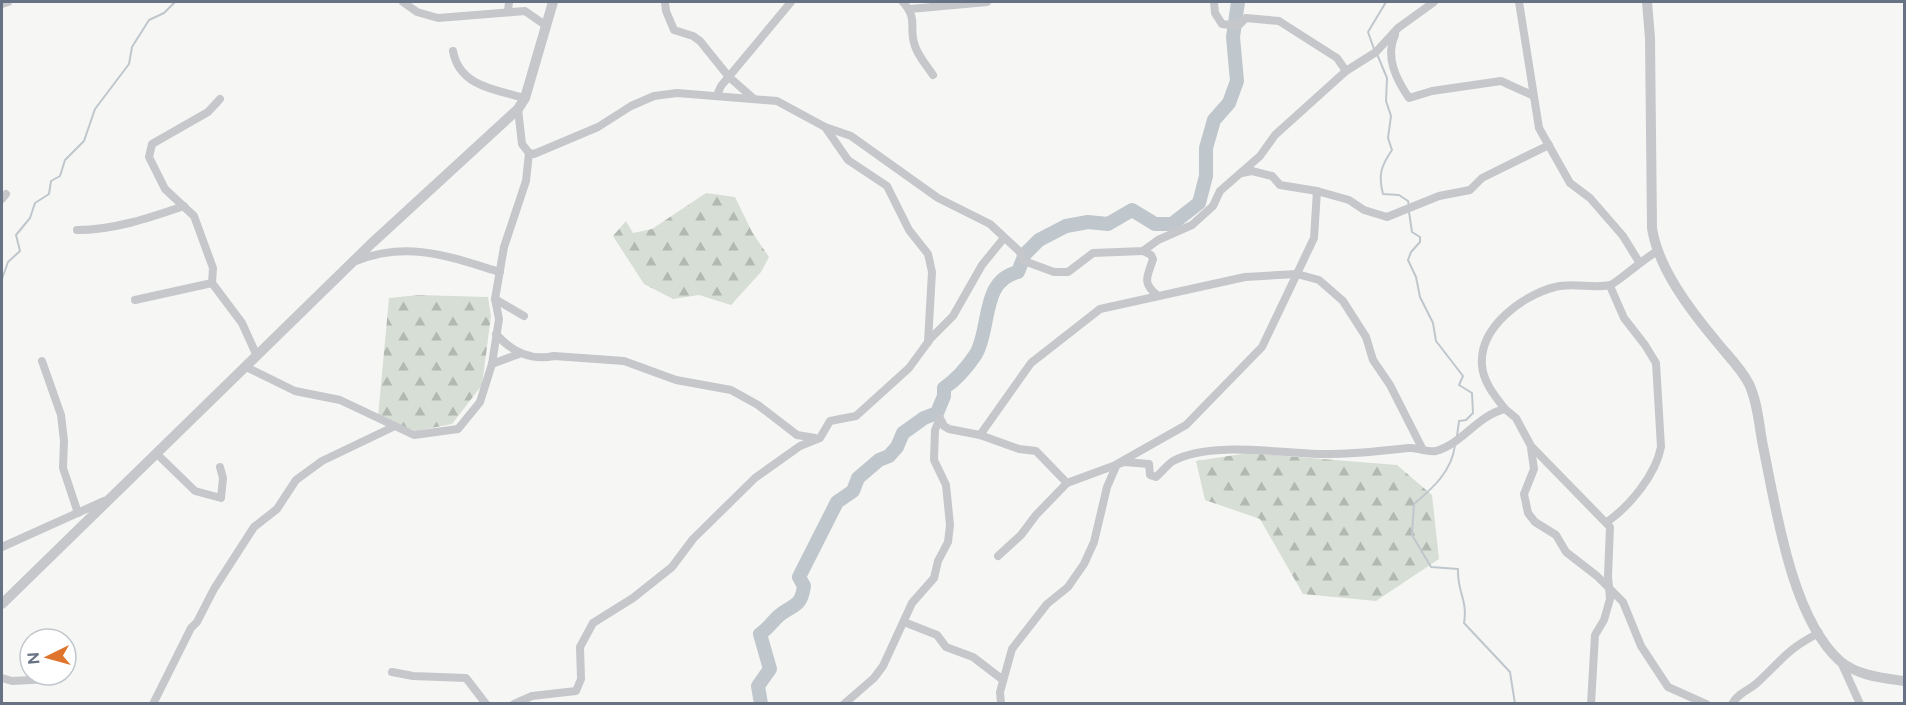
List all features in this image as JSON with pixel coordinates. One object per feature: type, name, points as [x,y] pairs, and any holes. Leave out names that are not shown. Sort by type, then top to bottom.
[{"type":"street","points":[[2,4],[8,2]]},
{"type":"street","points":[[404,2],[417,12],[438,18],[525,11],[545,25]]},
{"type":"street","points":[[508,11],[509,2]]},
{"type":"street","points":[[2,604],[352,263],[518,109],[525,98],[553,2]]},
{"type":"street","points":[[665,2],[666,11],[674,30],[693,36],[700,41],[729,77],[754,98]]},
{"type":"street","points":[[717,95],[721,86],[791,2]]},
{"type":"street","points":[[903,2],[910,9],[914,20],[915,46],[933,75]]},
{"type":"street","points":[[910,9],[987,2]]},
{"type":"street","points":[[1214,2],[1215,13],[1222,24],[1238,26],[1246,18],[1279,21],[1337,58],[1346,71]]},
{"type":"street","points":[[1143,251],[1158,240],[1192,225],[1213,206],[1220,191],[1260,156],[1275,135],[1346,71],[1376,52],[1398,28],[1434,2]]},
{"type":"street","points":[[1519,2],[1539,128],[1570,183],[1590,198],[1623,237],[1639,262]]},
{"type":"street","points":[[1647,2],[1650,38],[1652,228],[1658,251],[1702,325],[1738,368],[1752,392],[1782,542],[1809,614],[1819,633],[1841,662],[1860,704]]},
{"type":"street","points":[[1398,28],[1392,41],[1392,67],[1409,98],[1432,91],[1501,81],[1532,95]]},
{"type":"street","points":[[453,51],[454,60],[475,84],[525,98]]},
{"type":"street","points":[[529,153],[556,147],[654,96],[668,93],[777,101],[825,127],[851,136],[938,198],[973,214],[1019,251],[1024,261],[1054,272],[1068,272],[1092,254],[1143,251],[1151,255],[1153,259],[1146,280],[1147,287],[1157,295]]},
{"type":"street","points":[[220,99],[208,112],[152,144],[149,156],[165,189],[194,216],[213,268],[212,283],[242,324],[256,356]]},
{"type":"street","points":[[246,367],[295,391],[340,400],[414,435],[458,429],[480,402],[492,364],[499,319],[495,299],[504,247],[526,181],[529,153],[522,144],[518,109]]},
{"type":"street","points":[[825,127],[848,160],[887,186],[909,230],[928,254],[932,272],[927,344]]},
{"type":"street","points":[[1241,173],[1262,173],[1272,176],[1280,184],[1349,200],[1364,210],[1387,217],[1439,195],[1470,190],[1482,178],[1549,145]]},
{"type":"street","points":[[1001,704],[1003,680],[1016,642],[1047,604],[1068,587],[1084,564],[1094,542],[1107,487],[1117,464],[1186,425],[1258,352],[1314,238],[1317,191]]},
{"type":"street","points":[[77,230],[95,230],[141,221],[184,206]]},
{"type":"street","points":[[514,704],[532,696],[576,691],[581,679],[580,647],[593,623],[614,612],[672,567],[693,539],[755,478],[800,446],[820,438],[830,421],[856,416],[909,368],[952,316],[982,265],[1004,238]]},
{"type":"street","points":[[352,263],[383,251],[429,251],[500,272]]},
{"type":"street","points":[[1591,704],[1595,635],[1604,620],[1610,599],[1611,531],[1607,522],[1531,446],[1516,418],[1505,409],[1488,386],[1482,364],[1485,346],[1498,322],[1510,311],[1544,290],[1558,286],[1610,285],[1618,282],[1639,262],[1658,251]]},
{"type":"street","points":[[980,435],[1031,363],[1100,309],[1245,277],[1297,274],[1319,280],[1343,300],[1366,336],[1373,360],[1390,385],[1423,450]]},
{"type":"street","points":[[135,300],[212,283]]},
{"type":"street","points":[[1607,522],[1625,510],[1640,490],[1659,459],[1661,447],[1656,363],[1646,345],[1624,318],[1610,285]]},
{"type":"street","points":[[495,299],[524,315]]},
{"type":"street","points":[[496,334],[519,354]]},
{"type":"street","points":[[492,364],[519,354],[544,358],[554,356],[624,361],[675,380],[731,390],[758,405],[797,435],[820,438]]},
{"type":"street","points":[[42,361],[61,415],[64,441],[63,468],[78,513]]},
{"type":"street","points":[[998,556],[1021,535],[1036,515],[1067,483],[1117,464],[1124,462],[1149,464],[1150,475],[1156,477],[1174,461],[1243,449],[1316,454],[1371,453],[1412,447],[1437,451],[1470,430],[1490,412],[1505,409]]},
{"type":"street","points":[[844,704],[873,678],[912,603],[934,578],[938,561],[948,542],[950,525],[946,485],[934,460],[935,430],[940,418],[944,426],[949,429],[980,435],[1018,449],[1036,451],[1067,483]]},
{"type":"street","points":[[153,704],[190,628],[197,622],[214,589],[254,527],[277,509],[296,480],[312,468],[393,427]]},
{"type":"street","points":[[1531,446],[1534,469],[1524,494],[1528,513],[1535,522],[1556,535],[1566,552],[1623,602],[1641,646],[1668,687],[1706,704]]},
{"type":"street","points":[[157,454],[195,491],[220,498],[223,478],[220,467]]},
{"type":"street","points":[[2,547],[111,498]]},
{"type":"street","points":[[904,622],[937,635],[946,647],[972,657],[1003,680]]},
{"type":"street","points":[[1732,704],[1738,694],[1755,685],[1780,658],[1797,644],[1819,633]]},
{"type":"street","points":[[1841,662],[1861,672],[1905,681]]},
{"type":"street","points":[[392,672],[466,678],[486,704]]},
{"type":"street","points":[[2,678],[18,681]]},
{"type":"green space","points":[[706,193],[735,197],[752,232],[769,257],[761,272],[731,305],[699,295],[673,299],[644,284],[613,236],[626,221],[633,233],[652,229]]},
{"type":"green space","points":[[418,295],[488,297],[491,316],[482,385],[452,424],[416,431],[378,417],[389,298]]},
{"type":"green space","points":[[1248,453],[1397,465],[1432,495],[1439,559],[1376,601],[1303,594],[1260,519],[1205,500],[1196,461]]},
{"type":"waterway","points":[[2,279],[8,262],[20,251],[16,235],[30,218],[35,203],[49,194],[51,181],[60,176],[65,160],[84,141],[95,109],[129,64],[132,47],[149,20],[164,13],[175,2]]},
{"type":"waterway","points":[[761,704],[758,686],[770,669],[760,634],[801,598],[804,586],[799,577],[837,502],[853,491],[858,478],[879,460],[889,456],[897,447],[903,433],[924,418],[937,413],[944,396],[944,388],[962,372],[976,354],[981,343],[992,295],[1006,277],[1018,272],[1025,254],[1039,240],[1066,226],[1088,222],[1108,224],[1132,210],[1155,224],[1172,224],[1199,203],[1206,176],[1206,148],[1214,120],[1229,103],[1237,81],[1233,37],[1238,2]]},
{"type":"waterway","points":[[1374,49],[1368,32],[1386,2]]},
{"type":"waterway","points":[[1377,54],[1387,78],[1386,101],[1391,116],[1388,138],[1392,150],[1382,171],[1383,194],[1399,195],[1408,201],[1409,206]]},
{"type":"waterway","points":[[1409,212],[1412,232],[1420,237],[1420,242],[1411,252],[1408,260],[1416,277],[1420,297],[1433,323],[1436,341],[1463,376],[1459,385],[1472,393],[1473,413],[1466,420],[1459,421],[1457,436]]},
{"type":"waterway","points":[[1455,445],[1446,471],[1435,485],[1414,504],[1412,535],[1431,567],[1458,569],[1465,608],[1464,623],[1510,672],[1515,704]]}]
